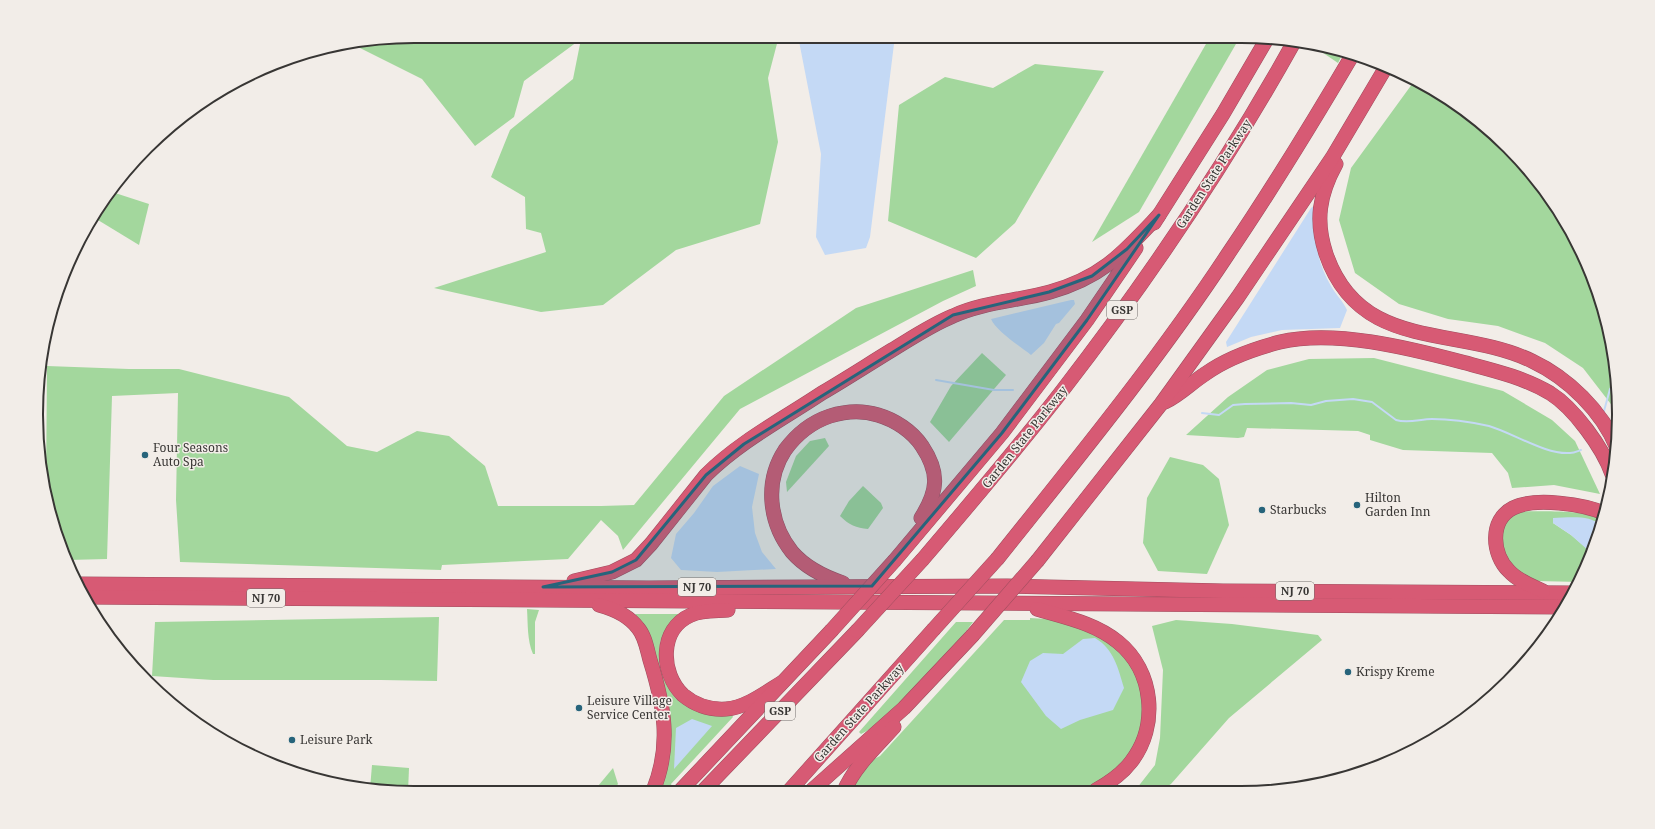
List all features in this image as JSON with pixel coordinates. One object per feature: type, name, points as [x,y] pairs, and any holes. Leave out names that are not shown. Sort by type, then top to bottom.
[{"type":"highway","points":[[685,786],[831,631],[895,560],[1002,433],[1087,320],[1159,215],[1223,114],[1264,44]]},
{"type":"highway","name":"Garden State Parkway","points":[[708,786],[923,560],[1062,391],[1147,276],[1209,183],[1291,46]]},
{"type":"highway","name":"Garden State Parkway","points":[[793,786],[998,558],[1122,402],[1184,318],[1228,254],[1310,127],[1350,60]]},
{"type":"highway","points":[[818,786],[904,708],[972,636],[1038,560],[1161,404],[1259,266],[1332,158],[1384,71]]},
{"type":"highway","points":[[1374,88],[1322,195],[1320,212],[1322,242],[1337,279],[1358,305],[1373,315],[1390,323],[1411,331],[1493,348],[1532,361],[1561,379],[1584,399],[1603,422],[1611,437]]},
{"type":"highway","points":[[543,587],[612,572],[636,560],[651,544],[714,466],[744,444],[918,334],[953,315],[978,307],[1049,292],[1092,276],[1106,267],[1127,249],[1159,215]]},
{"type":"highway","points":[[1161,404],[1176,396],[1205,373],[1229,359],[1254,349],[1281,342],[1308,338],[1344,338],[1410,349],[1511,375],[1542,389],[1552,394],[1576,416],[1599,446],[1608,466]]},
{"type":"highway","points":[[851,586],[832,580],[808,566],[792,552],[779,530],[772,510],[771,494],[777,466],[789,445],[809,426],[823,418],[838,414],[860,412],[872,413],[897,423],[908,430],[929,457],[934,470],[935,482],[933,498],[918,523],[911,540]]},
{"type":"highway","points":[[1547,593],[1526,584],[1510,572],[1502,563],[1495,540],[1497,525],[1512,508],[1530,503],[1581,507],[1599,511]]},
{"type":"highway","name":"NJ 70","points":[[84,584],[657,588],[1007,586],[1223,590],[1566,593]]},
{"type":"highway","name":"NJ 70","points":[[91,597],[1557,608]]},
{"type":"highway","points":[[580,601],[617,611],[636,625],[643,636],[658,686],[665,723],[664,749],[656,786]]},
{"type":"highway","points":[[751,602],[737,609],[692,614],[674,627],[667,644],[666,659],[669,674],[675,685],[684,695],[699,705],[707,708],[727,709],[739,706],[781,684]]},
{"type":"highway","points":[[1019,605],[1075,620],[1107,634],[1130,653],[1143,676],[1148,691],[1150,707],[1148,724],[1143,740],[1136,755],[1125,770],[1102,786]]},
{"type":"highway","points":[[846,786],[858,768],[912,707],[943,668]]},
{"type":"highlighted area","points":[[1159,215],[1087,320],[1002,433],[872,586],[543,587],[612,572],[636,560],[706,475],[744,444],[953,315],[1049,292],[1092,276],[1127,249]]},
{"type":"green space","points":[[414,43],[576,43],[524,81],[514,117],[475,146],[422,79],[358,47]]},
{"type":"green space","points":[[580,43],[777,43],[768,78],[778,142],[760,224],[676,250],[603,305],[541,312],[434,288],[546,252],[541,233],[526,229],[525,197],[491,177],[510,130],[573,79]]},
{"type":"green space","points":[[1207,43],[1237,43],[1139,212],[1092,242]]},
{"type":"green space","points":[[1322,52],[1341,57],[1338,63]]},
{"type":"green space","points":[[1035,64],[1104,71],[1015,223],[976,258],[888,221],[899,105],[945,77],[993,88]]},
{"type":"green space","points":[[1412,85],[1447,106],[1485,135],[1520,170],[1535,188],[1549,208],[1574,250],[1592,295],[1605,342],[1609,366],[1612,405],[1583,368],[1545,343],[1498,326],[1448,319],[1399,304],[1355,273],[1339,220],[1351,168]]},
{"type":"green space","points":[[116,193],[149,204],[139,245],[98,220]]},
{"type":"green space","points":[[973,270],[976,286],[943,301],[740,409],[623,550],[618,536],[601,520],[568,559],[442,565],[441,570],[180,562],[176,500],[178,393],[112,396],[107,559],[72,560],[63,534],[50,487],[46,464],[47,366],[179,369],[289,397],[347,446],[377,452],[417,431],[449,436],[485,466],[498,506],[634,505],[724,396],[856,308]]},
{"type":"green space","points":[[982,353],[1006,375],[949,442],[930,422],[951,386]]},
{"type":"green space","points":[[1374,358],[1503,391],[1552,420],[1575,441],[1600,494],[1554,485],[1512,488],[1508,473],[1492,453],[1403,450],[1370,440],[1370,435],[1358,431],[1247,428],[1244,437],[1238,438],[1186,435],[1228,397],[1267,370],[1309,359]]},
{"type":"green space","points":[[825,438],[829,446],[787,492],[786,482],[796,456],[810,441]]},
{"type":"green space","points":[[1170,457],[1203,465],[1219,479],[1229,525],[1207,574],[1158,571],[1143,543],[1147,498]]},
{"type":"green space","points":[[863,486],[881,503],[883,508],[868,529],[853,526],[840,516],[849,501]]},
{"type":"green space","points":[[1516,511],[1549,511],[1574,512],[1597,518],[1596,521],[1553,523],[1587,548],[1572,582],[1536,581],[1520,574],[1505,557],[1500,540],[1508,516]]},
{"type":"green space","points":[[527,609],[539,610],[535,622],[535,654],[533,654],[528,632]]},
{"type":"green space","points":[[684,614],[660,642],[659,660],[662,674],[667,686],[674,696],[694,709],[705,713],[732,715],[733,717],[671,784],[672,786],[659,786],[670,713],[666,692],[635,615]]},
{"type":"green space","points":[[439,617],[437,681],[213,680],[152,676],[155,622]]},
{"type":"green space","points":[[1030,618],[1047,619],[1068,623],[1113,644],[1137,673],[1146,708],[1137,746],[1115,774],[1096,786],[854,786],[872,760],[880,756],[1004,620],[1030,620]]},
{"type":"green space","points":[[1176,620],[1232,624],[1318,635],[1322,640],[1229,718],[1171,784],[1168,786],[1139,786],[1155,765],[1160,738],[1163,670],[1152,626]]},
{"type":"green space","points":[[956,622],[973,622],[955,645],[925,678],[878,723],[861,734],[859,732]]},
{"type":"green space","points":[[372,765],[409,768],[408,786],[370,783]]},
{"type":"green space","points":[[613,768],[618,784],[616,786],[598,786]]},
{"type":"water","points":[[799,43],[894,43],[870,237],[866,248],[825,255],[816,237],[821,154]]},
{"type":"water","points":[[1315,205],[1315,236],[1322,267],[1333,289],[1347,310],[1340,328],[1282,330],[1251,337],[1227,347],[1226,342],[1311,208]]},
{"type":"water","points":[[1074,300],[1075,304],[1059,323],[1056,324],[1044,343],[1031,355],[1003,334],[991,319]]},
{"type":"water","points":[[740,466],[759,474],[752,507],[755,533],[762,552],[776,569],[717,572],[681,570],[671,558],[676,534],[694,513],[713,486]]},
{"type":"water","points":[[1553,518],[1585,518],[1596,522],[1587,549],[1571,535],[1553,523]]},
{"type":"water","points":[[1095,638],[1111,653],[1124,688],[1113,710],[1080,720],[1061,729],[1046,716],[1021,682],[1030,661],[1043,653],[1063,654],[1083,639]]},
{"type":"water","points":[[692,719],[712,726],[674,769],[676,728]]},
{"type":"waterway","points":[[936,380],[994,390],[1013,390]]},
{"type":"waterway","points":[[1604,411],[1611,388]]},
{"type":"waterway","points":[[1202,413],[1219,415],[1233,405],[1291,403],[1311,405],[1326,401],[1353,399],[1372,402],[1396,420],[1400,421],[1432,419],[1468,422],[1498,429],[1551,451],[1570,453],[1581,450]]},
{"type":"place","name":"Four Seasons Auto Spa","points":[[145,455]]},
{"type":"place","name":"Hilton Garden Inn","points":[[1357,505]]},
{"type":"place","name":"Starbucks","points":[[1262,510]]},
{"type":"place","name":"Krispy Kreme","points":[[1348,672]]},
{"type":"place","name":"Leisure Village Service Center","points":[[579,708]]},
{"type":"place","name":"Leisure Park","points":[[292,740]]}]
